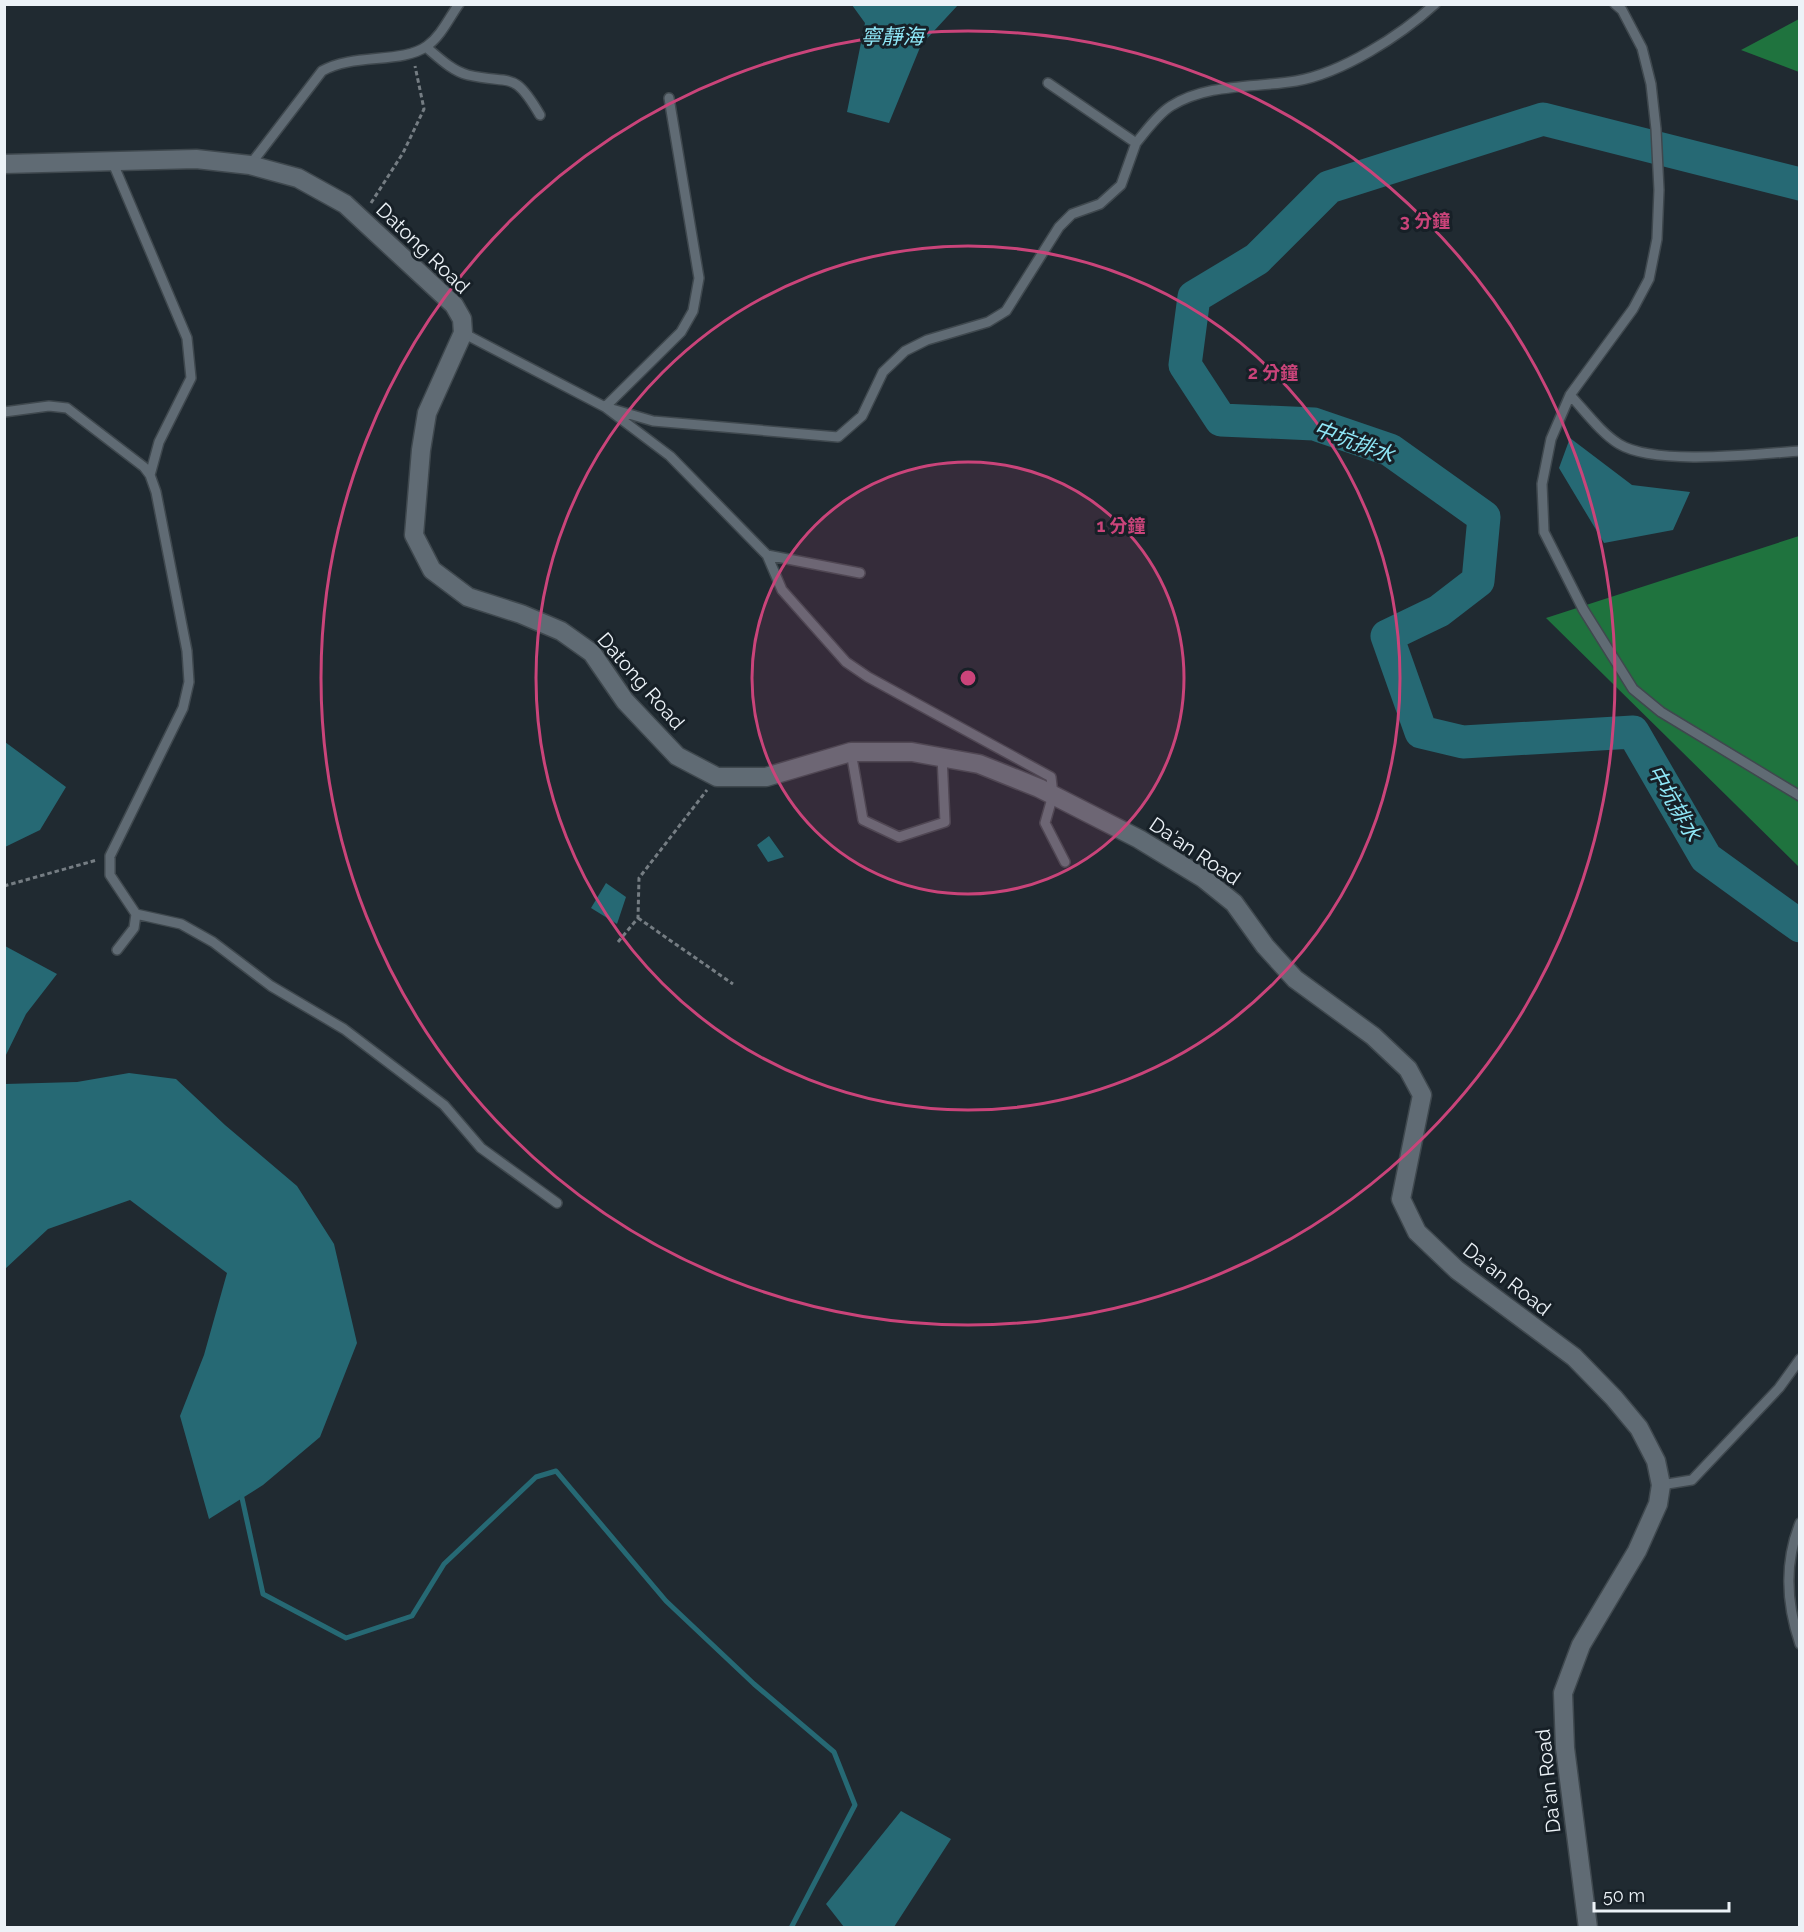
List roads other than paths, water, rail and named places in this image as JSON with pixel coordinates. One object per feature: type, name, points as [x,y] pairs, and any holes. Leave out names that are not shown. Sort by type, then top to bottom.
[{"type":"street","name":"Datong Road","points":[[4,164],[196,159],[250,165],[298,177],[345,204],[454,305],[462,319],[463,333],[427,413],[421,450],[414,535],[432,570],[468,597],[521,614],[561,632],[592,653],[625,701],[677,756],[717,777],[766,777],[851,752],[912,752],[979,764],[1053,795]]},
{"type":"street","name":"Da'an Road","points":[[1053,795],[1139,839],[1203,878],[1234,903],[1265,946],[1295,979],[1373,1036],[1408,1069],[1422,1095],[1401,1199],[1417,1232],[1457,1270],[1574,1357],[1614,1398],[1639,1428],[1656,1461],[1661,1485],[1658,1504],[1637,1551],[1581,1645],[1563,1694],[1565,1748],[1588,1928]]},
{"type":"lane","points":[[250,165],[322,71],[336,63],[412,52],[426,47],[436,38],[459,4]]},
{"type":"lane","points":[[605,407],[653,421],[838,437],[862,417],[883,372],[905,351],[927,340],[988,322],[1006,311],[1059,227],[1072,214],[1100,204],[1121,185],[1136,143],[1169,107],[1185,100],[1240,85],[1297,81],[1362,57],[1435,4]]},
{"type":"lane","points":[[1615,4],[1622,10],[1642,48],[1651,84],[1659,190],[1657,239],[1649,279],[1633,309],[1570,395],[1551,439],[1542,484],[1544,532],[1582,609],[1633,689],[1661,712],[1800,796]]},
{"type":"lane","points":[[426,47],[454,69],[469,75],[513,82],[523,88],[540,115]]},
{"type":"lane","points":[[1048,83],[1136,143]]},
{"type":"lane","points":[[605,407],[681,332],[693,311],[699,278],[669,98]]},
{"type":"lane","points":[[112,161],[187,338],[191,378],[159,441],[150,475]]},
{"type":"lane","points":[[463,333],[605,407],[669,456],[767,555],[782,590],[846,662],[868,677],[1051,777],[1053,795],[1045,823],[1065,862]]},
{"type":"lane","points":[[1570,395],[1620,445],[1640,450],[1683,457],[1800,451]]},
{"type":"lane","points":[[4,412],[49,406],[68,408],[150,475],[156,492],[187,651],[189,682],[183,708],[110,856],[110,875],[136,914],[134,928],[117,950]]},
{"type":"lane","points":[[767,555],[860,573]]},
{"type":"lane","points":[[851,752],[863,820],[899,837],[945,822],[942,756]]},
{"type":"lane","points":[[136,914],[181,924],[213,942],[271,986],[344,1029],[444,1105],[482,1148],[557,1203]]},
{"type":"lane","points":[[1661,1485],[1692,1480],[1779,1388],[1800,1359]]},
{"type":"lane","points":[[1800,1523],[1791,1546],[1788,1585],[1791,1619],[1800,1644]]},
{"type":"water","name":"寧靜海","points":[[852,5],[958,5],[921,45],[889,123],[847,112],[865,23]]},
{"type":"water","points":[[1570,438],[1632,485],[1690,492],[1673,530],[1604,543],[1559,468]]},
{"type":"water","points":[[5,742],[66,787],[40,830],[5,847]]},
{"type":"water","points":[[769,836],[784,857],[768,862],[757,845]]},
{"type":"water","points":[[606,883],[626,897],[617,924],[591,908]]},
{"type":"water","points":[[5,946],[57,974],[26,1014],[5,1057]]},
{"type":"water","points":[[129,1073],[176,1079],[225,1125],[297,1186],[334,1244],[357,1343],[320,1437],[263,1485],[209,1519],[180,1416],[204,1355],[227,1273],[130,1200],[48,1229],[5,1269],[5,1084],[77,1082]]},
{"type":"water","points":[[901,1811],[951,1839],[894,1927],[844,1927],[826,1904]]},
{"type":"waterway","name":"中坑排水","points":[[1800,184],[1543,119],[1329,187],[1257,259],[1194,297],[1185,365],[1221,420],[1314,424],[1390,450],[1484,517],[1478,581],[1439,611],[1387,636],[1421,732],[1463,742],[1633,732],[1706,858],[1800,926]]},
{"type":"waterway","points":[[242,1498],[263,1594],[346,1638],[412,1616],[444,1564],[536,1477],[556,1471],[666,1601],[754,1684],[834,1752],[855,1805],[791,1928]]}]
